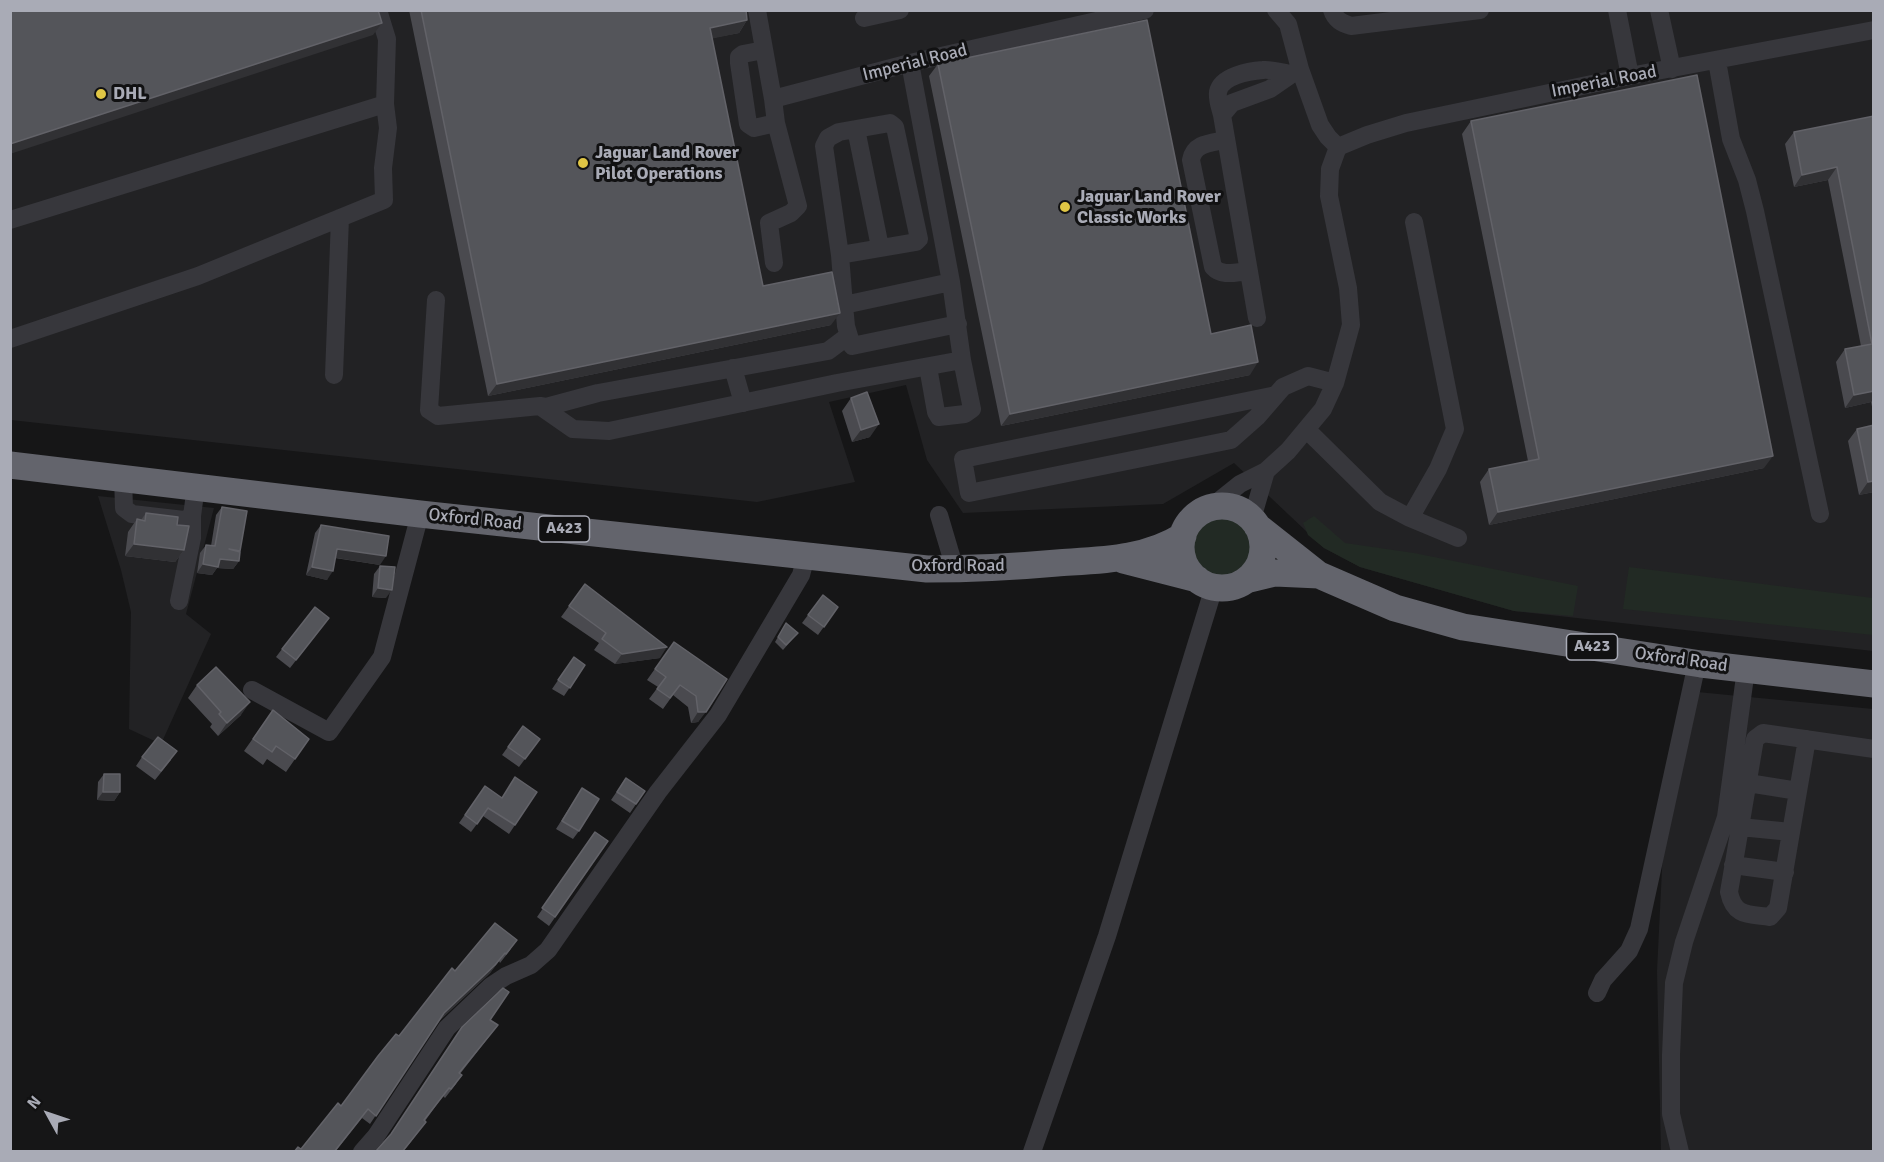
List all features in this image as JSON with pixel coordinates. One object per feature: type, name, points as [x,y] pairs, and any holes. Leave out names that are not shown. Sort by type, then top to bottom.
[{"type":"highway","name":"Oxford Road","points":[[10,465],[420,514],[927,569],[989,568],[1119,559],[1152,551],[1183,536]]},
{"type":"highway","points":[[1228,506],[1237,509],[1254,522],[1263,542],[1263,551],[1257,567],[1246,580],[1230,587],[1205,583],[1186,567],[1183,560],[1181,552],[1183,536],[1190,521],[1202,511],[1210,508],[1228,506]]},
{"type":"highway","name":"Oxford Road","points":[[1254,522],[1319,575],[1395,608],[1463,627],[1697,663],[1874,684]]},
{"type":"highway","name":"Oxford Road","points":[[1119,559],[1205,583]]},
{"type":"highway","name":"Oxford Road","points":[[1246,580],[1275,573],[1295,572],[1319,575]]},
{"type":"street","points":[[10,339],[198,276],[384,200],[383,168],[388,128],[385,104],[387,39],[378,10]]},
{"type":"street","points":[[757,10],[776,123],[798,206],[792,213],[769,223],[774,263]]},
{"type":"street","points":[[864,18],[900,10]]},
{"type":"street","name":"Imperial Road","points":[[773,99],[910,63],[1145,10]]},
{"type":"street","points":[[1210,508],[1240,484],[1266,471],[1307,430],[1323,409],[1335,383],[1350,325],[1347,288],[1329,196],[1330,169],[1338,147],[1320,125],[1296,72],[1288,24],[1276,10]]},
{"type":"street","points":[[1332,10],[1334,17],[1351,26],[1480,10]]},
{"type":"street","points":[[1617,10],[1630,76]]},
{"type":"street","points":[[1659,10],[1672,69]]},
{"type":"street","name":"Imperial Road","points":[[1338,147],[1406,123],[1630,76],[1874,30]]},
{"type":"street","points":[[764,51],[743,54],[739,57],[748,124],[754,128],[776,123]]},
{"type":"street","points":[[1717,61],[1731,139],[1748,180],[1820,514]]},
{"type":"street","points":[[910,63],[972,409],[965,414],[939,417],[936,412],[928,367]]},
{"type":"street","points":[[1257,318],[1218,90],[1222,83],[1229,79],[1265,70],[1296,72]]},
{"type":"street","points":[[10,220],[385,104]]},
{"type":"street","points":[[840,255],[916,242],[919,239],[895,128],[890,123],[839,132],[828,138],[824,147],[840,255],[848,336],[852,346],[958,324]]},
{"type":"street","points":[[856,129],[880,247]]},
{"type":"street","points":[[1225,140],[1202,145],[1195,149],[1191,160],[1213,267],[1223,274],[1249,271]]},
{"type":"street","points":[[334,375],[340,218]]},
{"type":"street","points":[[1410,518],[1438,470],[1455,429],[1414,222]]},
{"type":"street","points":[[844,305],[951,282]]},
{"type":"street","points":[[436,300],[429,410],[438,416],[540,406],[546,408],[598,393],[828,351],[848,336]]},
{"type":"street","points":[[828,351],[837,383]]},
{"type":"street","points":[[540,406],[573,429],[609,431],[837,383],[962,360]]},
{"type":"street","points":[[733,368],[743,403]]},
{"type":"street","points":[[1276,395],[963,459],[969,493],[1231,440],[1251,424],[1283,387],[1308,376],[1335,383]]},
{"type":"street","points":[[1307,430],[1380,502],[1410,518],[1458,538]]},
{"type":"street","points":[[1254,522],[1266,471]]},
{"type":"street","points":[[123,477],[124,508],[132,514],[184,520],[192,516]]},
{"type":"street","points":[[179,601],[192,538],[196,486]]},
{"type":"street","points":[[252,690],[329,732],[381,657],[420,514]]},
{"type":"street","points":[[939,515],[955,569]]},
{"type":"street","points":[[362,1152],[376,1136],[447,1028],[491,986],[531,965],[548,950],[658,792],[718,715],[801,575],[806,556]]},
{"type":"street","points":[[1032,1152],[1107,936],[1205,583]]},
{"type":"street","points":[[1597,993],[1603,980],[1629,951],[1639,929],[1697,663]]},
{"type":"street","points":[[1746,669],[1740,826],[1729,892],[1731,905],[1743,913],[1770,916],[1778,908],[1807,739]]},
{"type":"street","points":[[1680,1152],[1671,1114],[1674,983],[1683,942],[1755,739],[1763,733],[1874,749]]},
{"type":"street","points":[[1742,781],[1798,791]]},
{"type":"street","points":[[1740,826],[1791,832]]},
{"type":"street","points":[[1733,865],[1785,872]]},
{"type":"shaded area","points":[[11,11],[1873,11],[1873,651],[1514,611],[1360,567],[1324,548],[1234,463],[1163,504],[963,513],[927,460],[906,385],[829,402],[855,482],[757,502],[11,420]]},
{"type":"shaded area","points":[[98,496],[214,508],[186,614],[211,634],[161,744],[129,729],[131,612],[121,570]]},
{"type":"shaded area","points":[[1223,516],[1240,521],[1248,529],[1253,546],[1248,563],[1240,571],[1223,576],[1206,571],[1198,563],[1193,546],[1198,529],[1206,521]]},
{"type":"shaded area","points":[[1314,516],[1345,543],[1414,553],[1578,586],[1573,616],[1514,611],[1360,567],[1324,548],[1308,535],[1303,523]]},
{"type":"shaded area","points":[[1629,567],[1873,598],[1873,635],[1623,609]]},
{"type":"shaded area","points":[[1687,691],[1873,709],[1873,1151],[1661,1152],[1657,971],[1666,788]]},
{"type":"building","name":"DHL","points":[[10,10],[378,10],[382,23],[10,144]]},
{"type":"building","name":"Jaguar Land Rover Pilot Operations","points":[[421,10],[746,10],[747,20],[710,28],[763,286],[832,272],[840,313],[497,384]]},
{"type":"building","name":"Jaguar Land Rover Classic Works","points":[[1147,20],[1211,334],[1251,325],[1258,362],[1010,414],[938,64]]},
{"type":"building","points":[[1697,75],[1773,456],[1498,512],[1489,469],[1539,459],[1471,121]]},
{"type":"building","points":[[1874,116],[1874,391],[1854,395],[1845,349],[1872,344],[1837,167],[1802,175],[1794,132]]},
{"type":"building","points":[[867,392],[879,424],[861,430],[851,398]]},
{"type":"building","points":[[1874,425],[1874,481],[1868,482],[1857,429]]},
{"type":"building","points":[[222,507],[247,511],[240,551],[229,549],[240,552],[239,561],[220,559],[218,567],[203,564],[206,545],[215,546]]},
{"type":"building","points":[[146,513],[178,517],[177,525],[189,526],[184,550],[134,544],[137,519],[145,521]]},
{"type":"building","points":[[321,525],[389,536],[386,556],[337,549],[333,571],[312,567]]},
{"type":"building","points":[[380,566],[395,567],[392,590],[378,588]]},
{"type":"building","points":[[585,584],[667,647],[622,654],[602,639],[606,633],[569,606]]},
{"type":"building","points":[[823,595],[838,607],[824,627],[808,615]]},
{"type":"building","points":[[315,607],[329,618],[296,660],[282,649]]},
{"type":"building","points":[[786,623],[798,633],[786,645],[778,637]]},
{"type":"building","points":[[674,642],[727,679],[706,712],[698,712],[696,696],[680,685],[670,698],[657,689],[666,677],[655,669]]},
{"type":"building","points":[[574,657],[585,665],[570,688],[558,680]]},
{"type":"building","points":[[216,667],[250,702],[227,723],[219,714],[221,712],[197,685]]},
{"type":"building","points":[[273,710],[309,739],[295,759],[276,746],[272,752],[253,739]]},
{"type":"building","points":[[523,726],[540,739],[525,759],[508,747]]},
{"type":"building","points":[[158,737],[177,751],[161,771],[142,757]]},
{"type":"building","points":[[104,774],[120,774],[120,792],[103,792]]},
{"type":"building","points":[[515,777],[537,792],[515,825],[488,808],[477,824],[465,815],[485,786],[502,798]]},
{"type":"building","points":[[626,778],[645,791],[636,804],[617,792]]},
{"type":"building","points":[[582,788],[599,799],[579,831],[562,821]]},
{"type":"building","points":[[595,832],[608,841],[555,917],[542,908]]},
{"type":"building","points":[[495,923],[517,940],[495,965],[444,1013],[376,1116],[368,1109],[334,1152],[294,1152],[298,1147],[301,1149],[338,1103],[341,1106],[396,1034],[399,1036],[452,968],[455,971]]},
{"type":"building","points":[[503,988],[509,992],[490,1020],[498,1025],[459,1073],[462,1075],[424,1120],[426,1122],[402,1152],[375,1152],[391,1134],[462,1027]]},
{"type":"place","name":"DHL","points":[[101,94]]},
{"type":"place","name":"Jaguar Land Rover Pilot Operations","points":[[583,163]]},
{"type":"place","name":"Jaguar Land Rover Classic Works","points":[[1065,207]]}]
